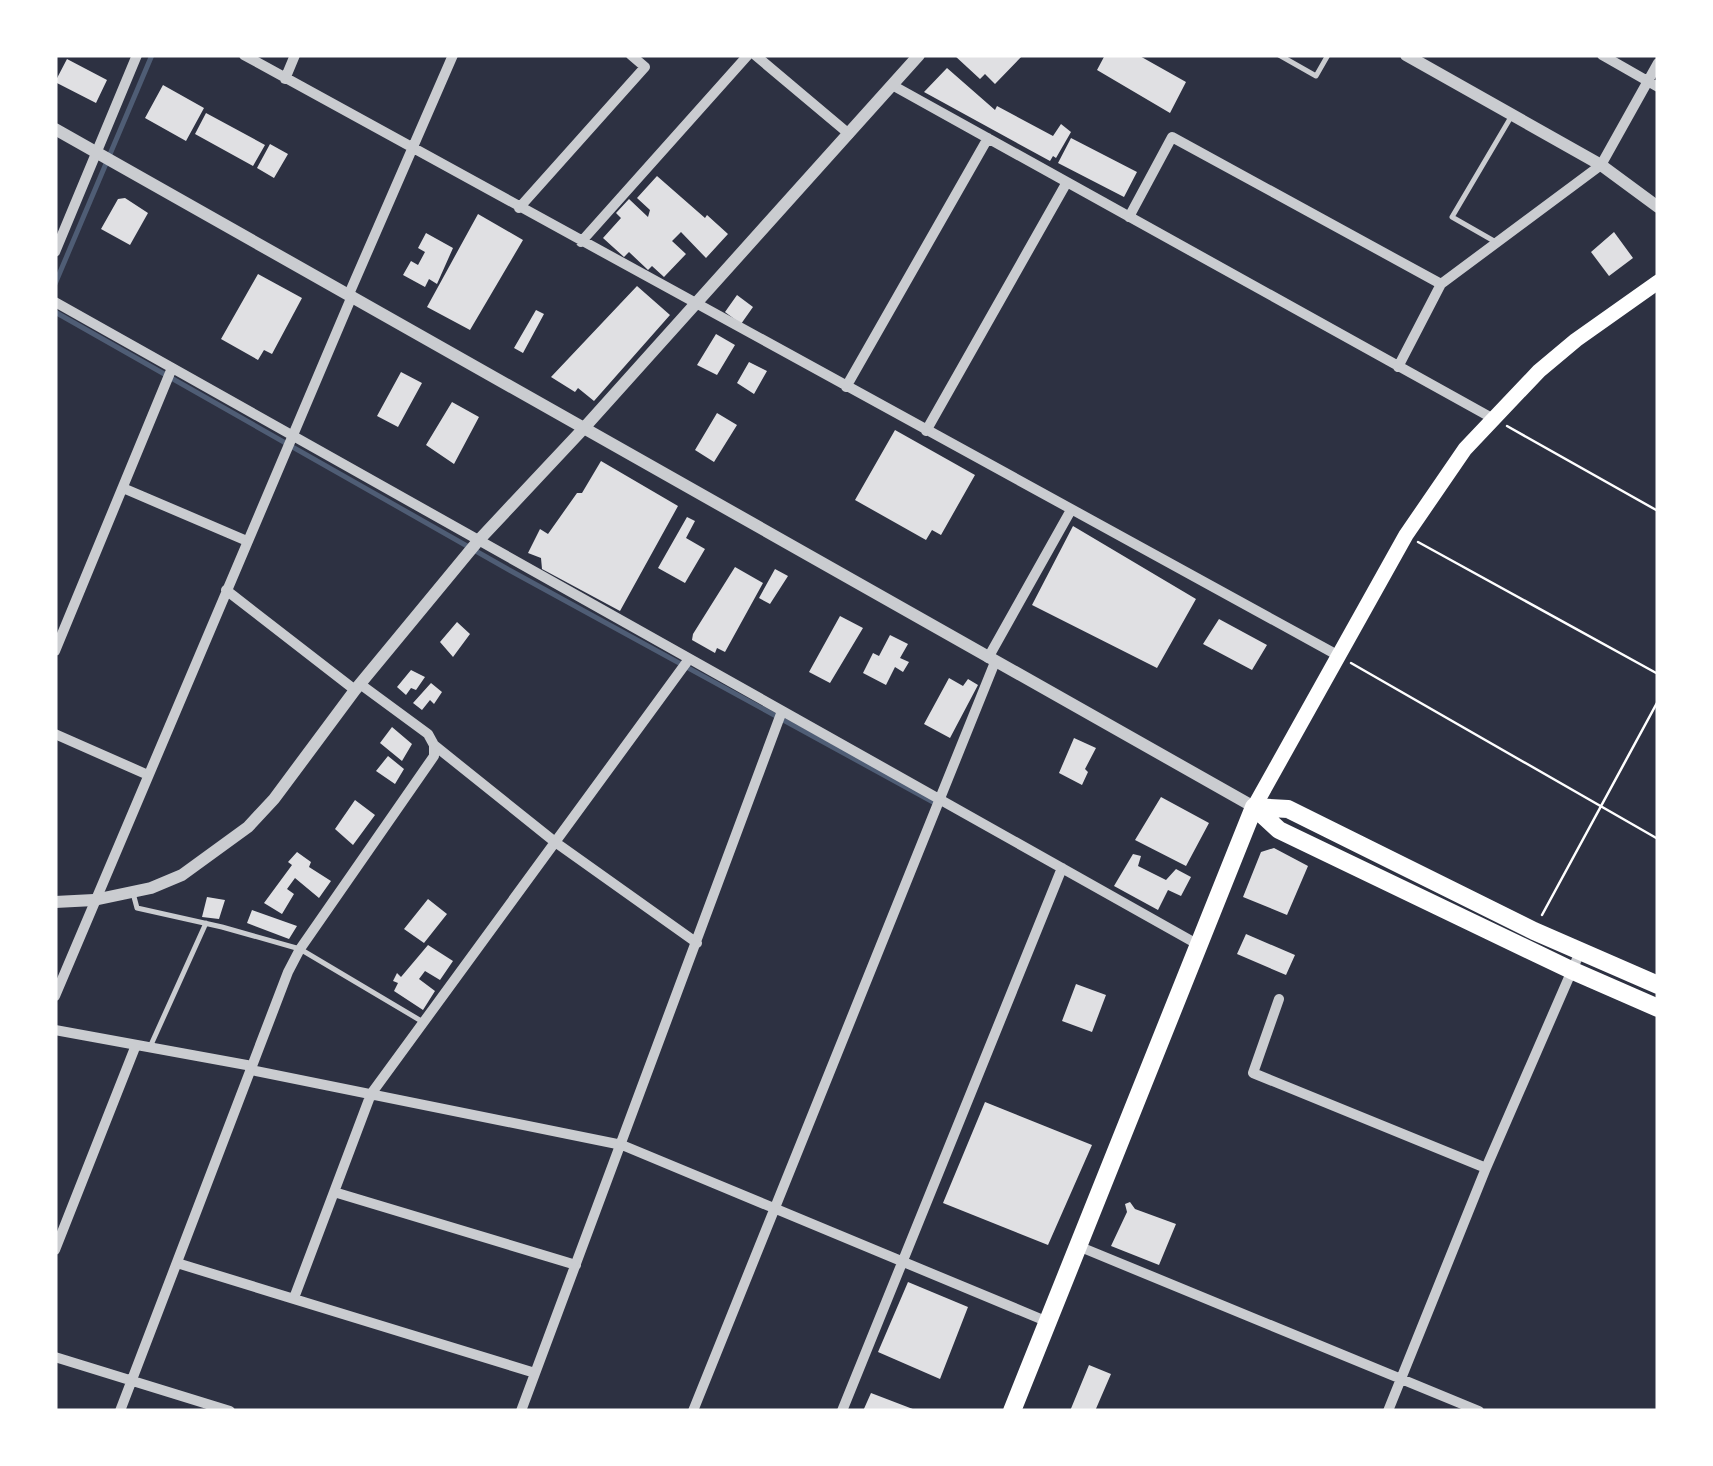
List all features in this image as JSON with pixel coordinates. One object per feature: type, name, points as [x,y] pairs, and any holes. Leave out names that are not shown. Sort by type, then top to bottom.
[{"type":"highway","points":[[1254,807],[1288,809],[1534,931],[1658,985]]},
{"type":"highway","points":[[1012,1411],[1254,807]]},
{"type":"highway","points":[[1254,807],[1279,830],[1658,1008]]},
{"type":"main road","points":[[1254,807],[1406,535],[1440,482],[1492,418],[1576,340],[1658,282]]},
{"type":"street","points":[[55,252],[137,55]]},
{"type":"street","points":[[244,55],[1339,656]]},
{"type":"street","points":[[285,79],[295,55]]},
{"type":"street","points":[[55,996],[453,55]]},
{"type":"street","points":[[519,208],[644,67],[631,55]]},
{"type":"street","points":[[581,242],[752,55],[849,134]]},
{"type":"street","points":[[55,902],[133,893],[182,875],[248,826],[274,800],[358,687],[478,540],[584,428],[919,55]]},
{"type":"street","points":[[1406,55],[1601,165],[1658,207]]},
{"type":"street","points":[[1602,55],[1653,84]]},
{"type":"street","points":[[1398,367],[1441,284],[1601,165],[1653,84],[1658,63]]},
{"type":"street","points":[[892,84],[1492,418]]},
{"type":"street","points":[[55,130],[1254,807]]},
{"type":"street","points":[[1129,217],[1172,137],[1441,284]]},
{"type":"street","points":[[846,388],[988,138]]},
{"type":"street","points":[[926,431],[1066,182]]},
{"type":"street","points":[[55,302],[1197,944]]},
{"type":"street","points":[[55,651],[172,368]]},
{"type":"street","points":[[122,488],[247,541]]},
{"type":"street","points":[[693,1411],[940,800],[992,660],[1071,510]]},
{"type":"street","points":[[226,590],[428,734],[434,745],[556,842],[697,943]]},
{"type":"street","points":[[294,1298],[371,1094],[689,659]]},
{"type":"street","points":[[521,1411],[782,711]]},
{"type":"street","points":[[55,734],[148,775]]},
{"type":"street","points":[[120,1411],[288,972],[434,756],[434,745]]},
{"type":"street","points":[[842,1411],[1062,868]]},
{"type":"street","points":[[1388,1411],[1486,1168],[1580,952]]},
{"type":"street","points":[[1279,999],[1253,1073],[1486,1168]]},
{"type":"street","points":[[55,1030],[622,1144],[1048,1322]]},
{"type":"street","points":[[55,1250],[136,1044]]},
{"type":"street","points":[[334,1192],[576,1265]]},
{"type":"street","points":[[1078,1246],[1479,1411]]},
{"type":"street","points":[[177,1263],[535,1374]]},
{"type":"street","points":[[55,1357],[230,1411]]},
{"type":"lane","points":[[1279,55],[1316,76],[1328,55]]},
{"type":"lane","points":[[1496,243],[1452,217],[1513,114]]},
{"type":"lane","points":[[133,893],[137,908],[300,949],[424,1023]]},
{"type":"lane","points":[[150,1047],[206,923]]},
{"type":"path","points":[[1492,418],[1658,511]]},
{"type":"path","points":[[1406,535],[1658,674]]},
{"type":"path","points":[[1339,656],[1658,839]]},
{"type":"path","points":[[1534,931],[1658,701]]},
{"type":"building","points":[[954,55],[1023,55],[995,84],[985,74],[980,79]]},
{"type":"building","points":[[1105,55],[1138,55],[1186,82],[1170,113],[1097,70]]},
{"type":"building","points":[[67,59],[107,80],[96,103],[55,82]]},
{"type":"building","points":[[947,68],[995,110],[997,106],[1053,136],[1061,124],[1071,132],[1056,158],[1053,156],[1050,161],[924,92]]},
{"type":"building","points":[[163,85],[204,108],[186,141],[145,118]]},
{"type":"building","points":[[206,113],[265,145],[253,166],[195,134]]},
{"type":"building","points":[[1071,138],[1137,172],[1124,197],[1058,163]]},
{"type":"building","points":[[270,144],[288,154],[274,178],[257,168]]},
{"type":"building","points":[[657,176],[728,234],[706,258],[681,232],[672,241],[686,254],[664,277],[652,266],[648,270],[629,252],[624,257],[603,238],[621,218],[616,213],[629,199],[648,217],[650,210],[637,198]]},
{"type":"building","points":[[125,198],[148,213],[130,245],[101,229],[118,199]]},
{"type":"building","points":[[478,214],[523,240],[470,330],[427,307]]},
{"type":"building","points":[[1614,232],[1633,258],[1609,276],[1591,252]]},
{"type":"building","points":[[426,233],[453,248],[437,284],[429,279],[425,287],[403,275],[411,261],[418,265],[425,252],[418,248]]},
{"type":"building","points":[[258,274],[302,298],[272,354],[264,350],[258,360],[221,339]]},
{"type":"building","points":[[637,286],[670,315],[594,401],[578,388],[575,392],[551,377]]},
{"type":"building","points":[[737,295],[753,307],[741,324],[725,312]]},
{"type":"building","points":[[536,310],[544,314],[523,353],[514,348]]},
{"type":"building","points":[[716,334],[735,345],[717,375],[697,365]]},
{"type":"building","points":[[749,362],[767,371],[754,394],[737,383]]},
{"type":"building","points":[[401,372],[422,383],[398,427],[377,416]]},
{"type":"building","points":[[452,402],[479,417],[454,464],[426,445]]},
{"type":"building","points":[[717,413],[737,425],[714,462],[695,450]]},
{"type":"building","points":[[895,430],[975,475],[941,535],[932,530],[926,540],[855,500]]},
{"type":"building","points":[[601,461],[678,506],[620,611],[542,569],[541,558],[528,553],[540,529],[548,534],[577,493],[582,493]]},
{"type":"building","points":[[687,517],[695,521],[686,538],[705,549],[685,583],[658,568]]},
{"type":"building","points":[[1073,526],[1196,599],[1157,668],[1032,605]]},
{"type":"building","points":[[735,567],[763,583],[725,652],[717,648],[715,653],[692,640],[693,634]]},
{"type":"building","points":[[775,569],[788,576],[770,604],[759,598]]},
{"type":"building","points":[[840,616],[863,628],[830,683],[809,672]]},
{"type":"building","points":[[1219,619],[1267,645],[1252,670],[1203,644]]},
{"type":"building","points":[[457,622],[470,634],[453,657],[440,642]]},
{"type":"building","points":[[890,635],[908,644],[900,658],[909,662],[903,672],[895,667],[886,685],[863,673],[873,653],[879,656]]},
{"type":"building","points":[[411,670],[425,677],[416,690],[411,688],[406,695],[397,687]]},
{"type":"building","points":[[949,678],[963,686],[968,679],[978,685],[950,738],[924,724]]},
{"type":"building","points":[[431,683],[442,692],[434,704],[430,700],[422,710],[413,703]]},
{"type":"building","points":[[392,727],[412,744],[402,761],[380,743]]},
{"type":"building","points":[[1074,738],[1096,748],[1082,785],[1059,773]]},
{"type":"building","points":[[388,756],[404,769],[395,784],[376,771]]},
{"type":"building","points":[[1161,797],[1209,823],[1186,866],[1135,840]]},
{"type":"building","points":[[355,800],[375,815],[353,845],[335,829]]},
{"type":"building","points":[[1274,848],[1308,866],[1287,915],[1243,897],[1261,852]]},
{"type":"building","points":[[297,852],[311,862],[309,867],[331,881],[319,898],[295,878],[287,889],[294,894],[282,914],[264,903]]},
{"type":"building","points":[[1133,854],[1141,856],[1138,866],[1166,880],[1176,869],[1191,877],[1181,896],[1168,890],[1158,910],[1114,886]]},
{"type":"building","points":[[207,897],[225,900],[219,919],[202,917]]},
{"type":"building","points":[[428,899],[447,914],[424,943],[404,929]]},
{"type":"building","points":[[252,910],[297,926],[289,939],[247,923]]},
{"type":"building","points":[[1246,934],[1295,955],[1286,975],[1237,954]]},
{"type":"building","points":[[428,945],[453,961],[440,980],[425,971],[419,979],[435,991],[423,1010],[394,991],[398,983],[393,981]]},
{"type":"building","points":[[1076,984],[1106,995],[1092,1032],[1062,1021]]},
{"type":"building","points":[[985,1102],[1092,1145],[1048,1245],[943,1203]]},
{"type":"building","points":[[1130,1202],[1135,1209],[1176,1224],[1159,1265],[1111,1246],[1127,1212],[1125,1204]]},
{"type":"building","points":[[908,1282],[968,1307],[940,1379],[878,1352]]},
{"type":"building","points":[[1089,1365],[1111,1374],[1095,1411],[1070,1411]]},
{"type":"building","points":[[871,1393],[918,1411],[863,1411]]},
{"type":"waterway","points":[[55,284],[152,55]]},
{"type":"waterway","points":[[55,312],[511,571],[933,802]]}]
